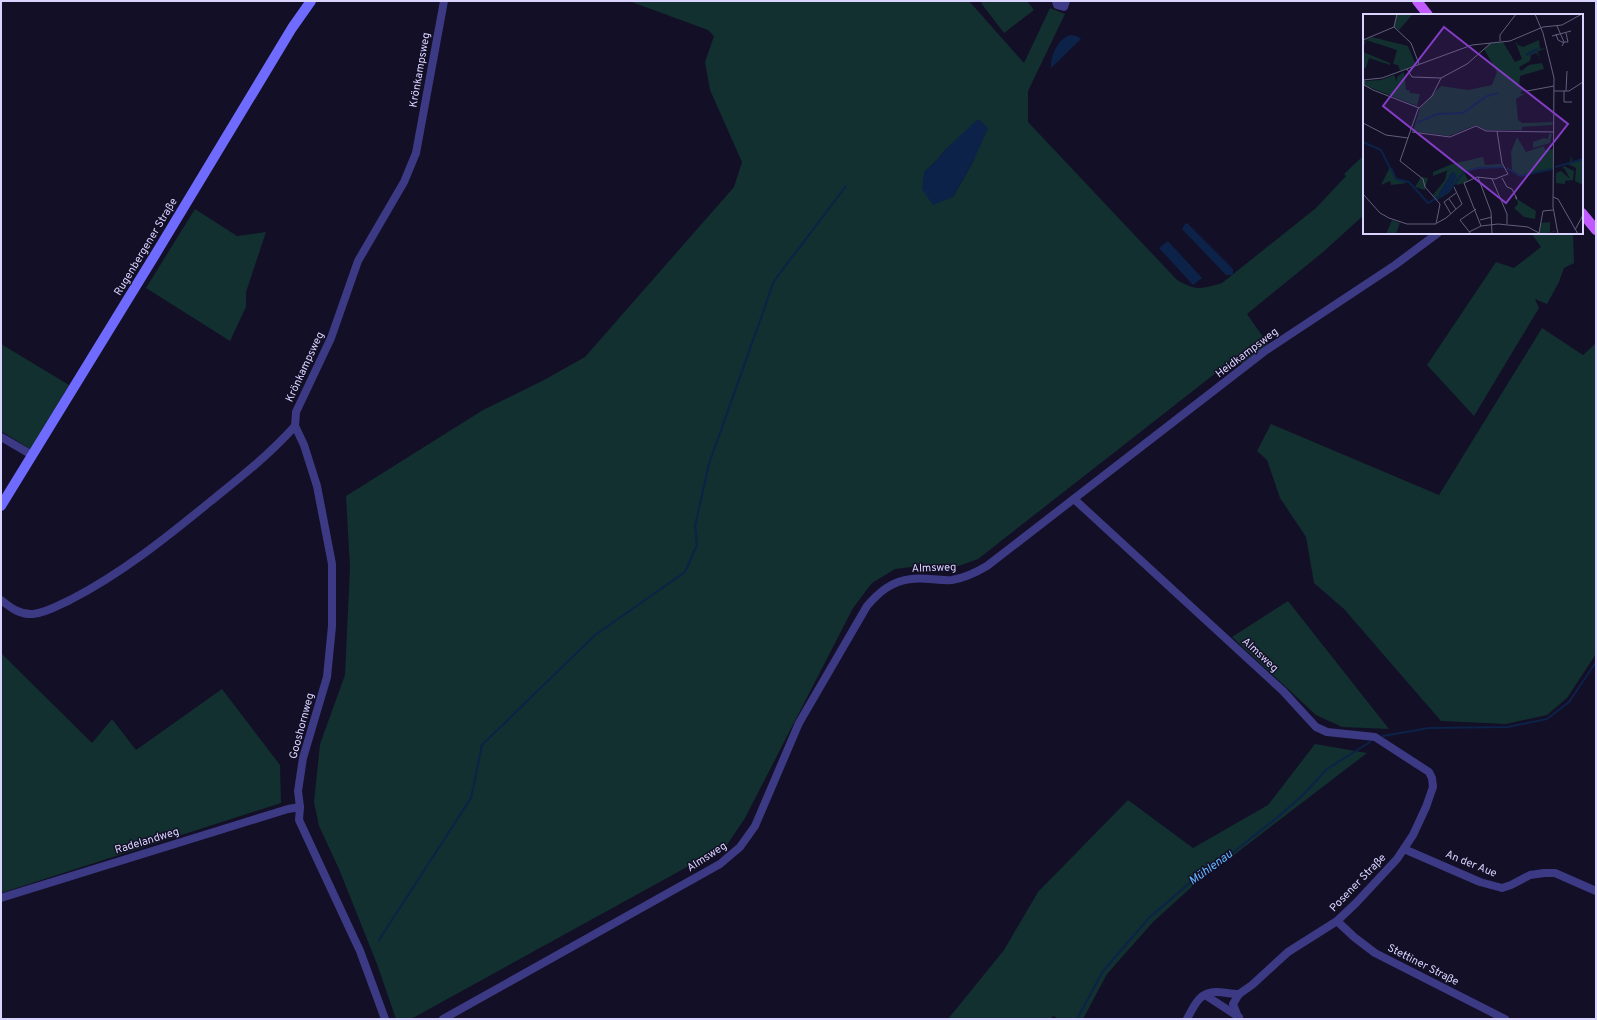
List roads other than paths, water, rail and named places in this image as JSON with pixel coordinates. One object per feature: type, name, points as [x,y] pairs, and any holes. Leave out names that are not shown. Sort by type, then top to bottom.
[{"type":"main road","name":"Rugenbergener Straße","points":[[1,506],[162,244],[292,28],[310,1]]},
{"type":"main road","points":[[1417,1],[1427,14]]},
{"type":"main road","points":[[1583,214],[1596,230]]},
{"type":"street","name":"Krönkampsweg","points":[[296,426],[296,412],[330,339],[358,261],[404,182],[416,153],[444,1]]},
{"type":"street","points":[[1056,1],[1057,5],[1064,7],[1066,1]]},
{"type":"street","name":"Heidkampsweg","points":[[1074,499],[1265,351],[1395,265],[1437,234]]},
{"type":"street","points":[[1,600],[17,612],[33,614],[52,609],[86,592],[138,558],[194,515],[265,457],[296,426]]},
{"type":"street","name":"Gooshornweg","points":[[296,426],[304,445],[317,486],[332,564],[332,626],[327,677],[304,758],[298,791],[300,807],[299,820],[360,951],[385,1019]]},
{"type":"street","points":[[1,437],[32,455]]},
{"type":"street","name":"Almsweg","points":[[442,1019],[720,864],[740,847],[755,826],[799,723],[867,606],[879,593],[892,584],[911,579],[952,580],[969,576],[987,566],[1074,499],[1283,691],[1316,727],[1327,732],[1375,737],[1429,772]]},
{"type":"street","name":"Posener Straße","points":[[1238,994],[1252,985],[1288,952],[1336,921],[1361,898],[1404,849],[1422,817],[1429,798],[1432,778],[1429,772]]},
{"type":"street","name":"Radelandweg","points":[[1,898],[288,809],[300,807]]},
{"type":"street","name":"An der Aue","points":[[1404,849],[1480,882],[1502,888],[1530,875],[1544,873],[1555,874],[1596,891]]},
{"type":"street","name":"Stettiner Straße","points":[[1336,921],[1354,938],[1375,953],[1505,1019]]},
{"type":"street","points":[[1187,1019],[1200,997],[1215,992],[1238,994],[1233,1004],[1240,1018]]},
{"type":"street","points":[[1205,995],[1240,1018]]},
{"type":"water","points":[[1070,35],[1077,36],[1081,39],[1051,68],[1053,53],[1058,44]]},
{"type":"water","points":[[978,119],[988,128],[974,160],[953,197],[933,205],[922,189],[924,172]]},
{"type":"water","points":[[1187,223],[1233,269],[1233,275],[1226,275],[1182,229]]},
{"type":"water","points":[[1168,241],[1202,278],[1193,285],[1159,248]]},
{"type":"waterway","points":[[379,940],[471,798],[482,745],[595,635],[685,572],[697,545],[695,526],[709,464],[774,281],[846,186]]},
{"type":"waterway","name":"Mühlenau","points":[[1383,736],[1429,728],[1508,727],[1547,719],[1569,702],[1596,662]]},
{"type":"waterway","name":"Mühlenau","points":[[1077,1019],[1103,971],[1149,918],[1193,880],[1235,851],[1279,816],[1303,795],[1327,769],[1370,742]]}]
